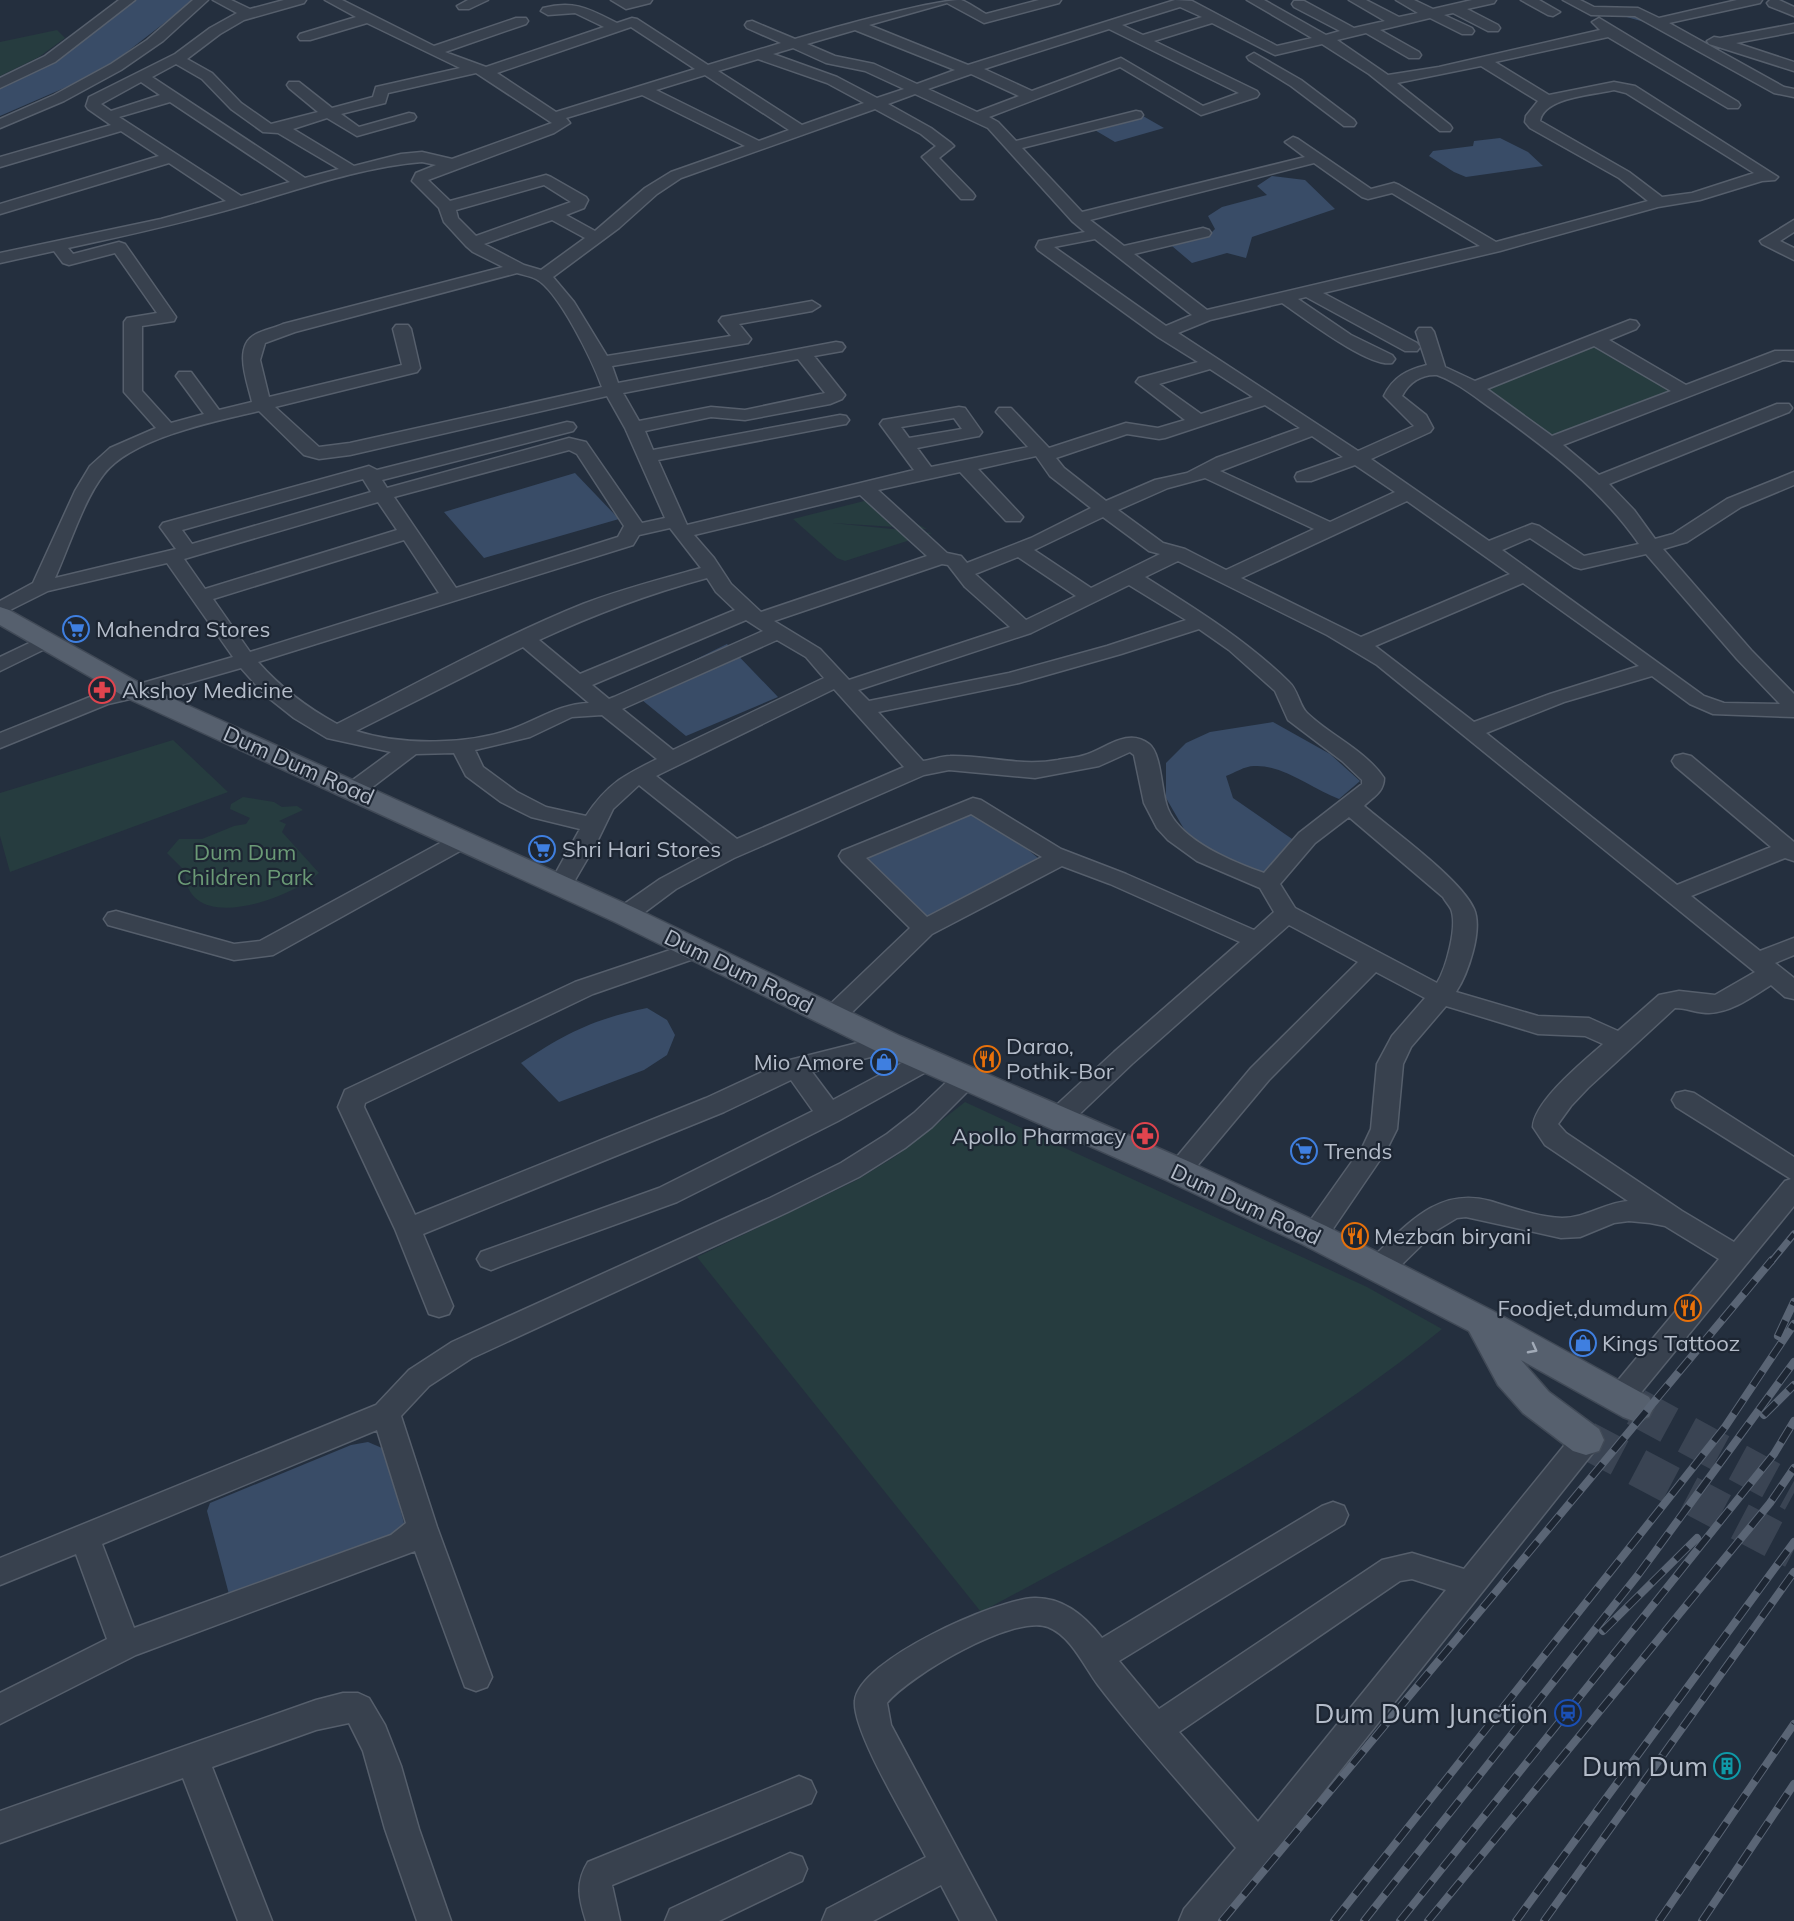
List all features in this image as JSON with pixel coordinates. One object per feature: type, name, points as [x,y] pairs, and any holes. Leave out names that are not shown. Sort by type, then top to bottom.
[{"type":"main road","name":"Dum Dum Road","points":[[0,615],[136,692],[625,915],[889,1044],[1178,1171],[1314,1235],[1481,1321],[1628,1402]]},
{"type":"main road","points":[[1481,1321],[1512,1376],[1523,1389],[1586,1440]]},
{"type":"street","points":[[0,84],[50,59],[128,0]]},
{"type":"street","points":[[0,124],[83,87],[121,64],[153,43],[201,0]]},
{"type":"street","points":[[220,0],[249,14]]},
{"type":"street","points":[[240,202],[120,120],[96,109],[92,103],[177,59],[239,17],[299,0]]},
{"type":"street","points":[[339,3],[367,0]]},
{"type":"street","points":[[464,6],[481,0]]},
{"type":"street","points":[[645,0],[622,3],[626,15],[632,22],[801,131]]},
{"type":"street","points":[[554,117],[761,55],[853,24],[943,0]]},
{"type":"street","points":[[951,0],[984,19],[1052,0]]},
{"type":"street","points":[[1254,0],[1387,80],[1445,128]]},
{"type":"street","points":[[1356,0],[1396,21]]},
{"type":"street","points":[[1403,0],[1467,31]]},
{"type":"street","points":[[1348,123],[1296,83],[1248,58],[1489,0]]},
{"type":"street","points":[[1528,0],[1553,12]]},
{"type":"street","points":[[1720,43],[1749,18],[1755,0]]},
{"type":"street","points":[[1776,1],[1794,12]]},
{"type":"street","points":[[339,3],[453,61],[481,70],[563,123],[509,145],[420,176],[423,186],[447,207],[450,219],[479,249],[518,268],[543,276],[566,302],[602,362],[612,390],[634,428],[678,526],[708,562],[723,588],[753,616],[813,653],[918,769]]},
{"type":"street","points":[[543,276],[676,175],[879,104],[970,69],[1109,24],[1179,3],[1187,4],[1275,51]]},
{"type":"street","points":[[1299,4],[1369,46]]},
{"type":"street","points":[[1584,4],[1638,12],[1720,43],[1794,67]]},
{"type":"street","points":[[1584,4],[1610,32],[1733,105]]},
{"type":"street","points":[[548,11],[574,7],[617,28]]},
{"type":"street","points":[[1456,9],[1493,28]]},
{"type":"street","points":[[1638,12],[1786,92]]},
{"type":"street","points":[[305,37],[369,18]]},
{"type":"street","points":[[1142,40],[1214,18]]},
{"type":"street","points":[[1749,18],[1794,44]]},
{"type":"street","points":[[1662,23],[1749,18],[1794,28]]},
{"type":"street","points":[[433,51],[521,21]]},
{"type":"street","points":[[177,59],[207,76],[236,106],[264,127],[281,128],[380,100],[381,90],[481,70],[632,22]]},
{"type":"street","points":[[853,24],[970,69],[1032,96]]},
{"type":"street","points":[[979,116],[1121,62],[1200,111],[1252,94],[1109,24]]},
{"type":"street","points":[[752,26],[831,60],[869,67],[979,116],[993,125],[1078,218],[1204,316]]},
{"type":"street","points":[[1367,28],[1414,55]]},
{"type":"street","points":[[1387,80],[1610,32]]},
{"type":"street","points":[[761,55],[832,80],[926,131],[946,146],[930,157],[967,196]]},
{"type":"street","points":[[1481,60],[1548,100]]},
{"type":"street","points":[[141,76],[302,183]]},
{"type":"street","points":[[294,85],[357,132],[409,117]]},
{"type":"street","points":[[1164,333],[1204,316],[1494,248],[1657,203],[1694,197],[1761,176],[1770,177],[1630,89],[1614,86],[1548,100],[1533,116],[1535,125],[1624,175],[1655,198],[1657,203]]},
{"type":"street","points":[[644,90],[758,146]]},
{"type":"street","points":[[1786,92],[1767,95],[1794,109]]},
{"type":"street","points":[[0,162],[120,120],[174,96]]},
{"type":"street","points":[[1013,146],[1136,115]]},
{"type":"street","points":[[281,128],[352,171]]},
{"type":"street","points":[[1293,142],[1368,194],[1394,188],[1494,248]]},
{"type":"street","points":[[0,209],[171,157]]},
{"type":"street","points":[[0,258],[163,223],[302,183],[412,158],[452,164]]},
{"type":"street","points":[[1078,218],[1317,158]]},
{"type":"street","points":[[447,207],[546,180],[579,200],[578,205],[472,243]]},
{"type":"street","points":[[553,214],[596,238]]},
{"type":"street","points":[[1794,225],[1768,241],[1794,255]]},
{"type":"street","points":[[1120,252],[1203,233]]},
{"type":"street","points":[[1098,234],[1053,241],[1045,244],[1044,247],[1164,333],[1358,458],[1525,575],[1697,700],[1720,710],[1794,711]]},
{"type":"street","points":[[58,246],[69,260],[119,247],[168,316],[133,322],[133,392],[166,430]]},
{"type":"street","points":[[518,268],[289,328],[259,339],[254,346],[252,360],[261,403],[311,451],[319,453],[356,448],[612,390],[836,347]]},
{"type":"street","points":[[1309,292],[1411,347]]},
{"type":"street","points":[[1286,298],[1345,339],[1386,359]]},
{"type":"street","points":[[602,362],[742,339],[729,321],[812,306]]},
{"type":"street","points":[[1473,388],[1630,325]]},
{"type":"street","points":[[41,587],[84,491],[97,470],[117,452],[166,430],[261,403],[411,368],[402,329]]},
{"type":"street","points":[[1425,332],[1437,370]]},
{"type":"street","points":[[1595,339],[1685,392]]},
{"type":"street","points":[[634,428],[711,412],[745,415],[824,400],[836,395],[802,353]]},
{"type":"street","points":[[1551,443],[1781,355],[1794,356]]},
{"type":"street","points":[[1198,421],[1145,382],[1212,363]]},
{"type":"street","points":[[1304,477],[1358,458],[1424,428],[1422,421],[1397,402],[1393,396],[1399,384],[1420,371],[1437,370],[1473,388],[1551,443],[1595,483],[1627,515],[1651,547],[1740,650],[1794,706]]},
{"type":"street","points":[[185,376],[215,416]]},
{"type":"street","points":[[631,531],[678,526],[926,473],[1043,453],[1126,428],[1159,434],[1268,398]]},
{"type":"street","points":[[0,741],[102,699],[136,692],[245,660],[626,541],[634,526],[552,405]]},
{"type":"street","points":[[1595,483],[1783,408]]},
{"type":"street","points":[[903,445],[973,432],[960,412],[884,418],[903,445],[926,473]]},
{"type":"street","points":[[1005,412],[1043,453],[1057,472],[1156,547],[1178,553],[1360,645],[1471,731],[1794,991]]},
{"type":"street","points":[[646,457],[840,420]]},
{"type":"street","points":[[567,427],[370,475],[170,528],[180,554],[203,596],[259,678],[287,703],[335,733],[373,744],[410,748],[462,746],[518,734],[567,712],[606,707],[778,632]]},
{"type":"street","points":[[964,571],[1019,549],[1162,484],[1184,480],[1223,462],[1315,429]]},
{"type":"street","points":[[0,609],[41,587],[180,554],[560,445],[580,446]]},
{"type":"street","points":[[356,448],[381,495],[452,597]]},
{"type":"street","points":[[965,466],[1012,517]]},
{"type":"street","points":[[1205,471],[1332,530]]},
{"type":"street","points":[[1487,549],[1532,530],[1581,563],[1651,547],[1680,538],[1734,503],[1794,478]]},
{"type":"street","points":[[864,488],[941,558]]},
{"type":"street","points":[[1224,578],[1408,493]]},
{"type":"street","points":[[203,596],[407,533]]},
{"type":"street","points":[[1019,549],[1090,596]]},
{"type":"street","points":[[560,887],[596,818],[605,804],[626,783],[841,684],[1024,629],[1178,553]]},
{"type":"street","points":[[578,683],[753,616],[941,558],[954,560],[972,583],[1024,629]]},
{"type":"street","points":[[335,733],[525,638],[589,609],[641,590],[712,571]]},
{"type":"street","points":[[1360,645],[1525,575]]},
{"type":"street","points":[[1129,576],[1202,621],[1236,646],[1284,688],[1296,715],[1350,756],[1373,778],[1373,786],[1307,838],[1268,883]]},
{"type":"street","points":[[863,710],[1012,679],[1114,650],[1202,621]]},
{"type":"street","points":[[525,638],[672,760]]},
{"type":"street","points":[[0,665],[46,641]]},
{"type":"street","points":[[1471,731],[1557,698],[1655,668]]},
{"type":"street","points":[[625,915],[668,884],[735,849],[918,769],[949,763],[1035,771],[1091,761],[1125,745],[1134,745],[1142,749],[1146,755],[1158,812],[1178,838],[1231,870],[1268,883],[1287,914],[1441,996],[1538,1025],[1589,1027],[1622,1043]]},
{"type":"street","points":[[462,746],[474,771],[509,797],[539,812],[594,825]]},
{"type":"street","points":[[354,790],[410,748]]},
{"type":"street","points":[[1673,895],[1790,851],[1683,761]]},
{"type":"street","points":[[642,776],[735,849]]},
{"type":"street","points":[[924,928],[850,856],[973,805],[1040,847],[1258,941]]},
{"type":"street","points":[[1314,1235],[1373,1151],[1384,1130],[1390,1064],[1401,1042],[1441,996],[1452,979],[1462,946],[1465,923],[1463,910],[1451,892],[1350,806]]},
{"type":"street","points":[[116,919],[234,952],[266,949],[461,841]]},
{"type":"street","points":[[832,1017],[924,928],[1061,857]]},
{"type":"street","points":[[1059,1118],[1123,1058],[1287,914]]},
{"type":"street","points":[[1737,1257],[1673,1218],[1559,1141],[1547,1130],[1545,1122],[1567,1092],[1668,1001],[1678,999],[1704,1004],[1722,1001],[1794,946]]},
{"type":"street","points":[[439,1306],[408,1228],[351,1107],[354,1097],[584,988],[694,950]]},
{"type":"street","points":[[1178,1171],[1260,1074],[1374,960]]},
{"type":"street","points":[[408,1228],[715,1106],[795,1067],[889,1044]]},
{"type":"street","points":[[491,1259],[668,1195],[829,1114],[926,1060]]},
{"type":"street","points":[[795,1067],[829,1114]]},
{"type":"street","points":[[0,1572],[386,1413],[419,1378],[462,1350],[779,1205],[850,1170],[914,1127],[966,1078]]},
{"type":"street","points":[[1686,1100],[1794,1170]]},
{"type":"street","points":[[1628,1402],[1737,1257],[1794,1188]]},
{"type":"street","points":[[1380,1268],[1442,1213],[1460,1207],[1475,1208],[1534,1223],[1565,1228],[1585,1227],[1604,1216],[1621,1211],[1642,1211],[1673,1218]]},
{"type":"street","points":[[386,1413],[422,1527],[476,1677]]},
{"type":"street","points":[[1196,1921],[1258,1848],[1586,1440]]},
{"type":"street","points":[[1098,1657],[1333,1515]]},
{"type":"street","points":[[0,1709],[125,1645],[402,1544],[422,1527]]},
{"type":"street","points":[[85,1538],[125,1645]]},
{"type":"street","points":[[1157,1728],[1393,1569],[1412,1566],[1469,1584]]},
{"type":"street","points":[[979,1921],[876,1729],[871,1712],[871,1698],[896,1672],[970,1632],[1022,1612],[1047,1612],[1067,1622],[1258,1848]]},
{"type":"street","points":[[0,1827],[316,1715],[343,1708],[358,1708],[368,1722],[379,1747],[403,1830],[434,1921]]},
{"type":"street","points":[[192,1759],[255,1921]]},
{"type":"street","points":[[603,1921],[594,1888],[595,1881],[600,1874],[799,1792]]},
{"type":"street","points":[[839,1921],[948,1863]]},
{"type":"street","points":[[682,1921],[790,1869]]},
{"type":"green space","points":[[57,30],[65,38],[39,57],[0,76],[0,42]]},
{"type":"green space","points":[[1595,339],[1685,392],[1552,440],[1477,388]]},
{"type":"green space","points":[[868,500],[927,529],[832,523],[932,533],[845,561],[837,558],[793,519]]},
{"type":"green space","points":[[173,740],[228,792],[10,872],[0,836],[0,793]]},
{"type":"green space","name":"Dum Dum Children Park","points":[[243,797],[274,802],[282,807],[297,806],[303,810],[279,821],[286,824],[282,832],[319,873],[286,893],[264,901],[241,906],[220,907],[202,903],[190,891],[185,871],[167,853],[179,839],[202,839],[234,826],[246,824],[250,818],[230,809],[231,804]]},
{"type":"green space","points":[[965,1102],[1367,1287],[1442,1329],[1389,1371],[1277,1446],[1160,1515],[981,1612],[697,1257],[857,1180],[896,1156]]},
{"type":"water","points":[[132,0],[194,0],[101,72],[0,116],[0,86]]},
{"type":"water","points":[[1143,116],[1164,128],[1115,142],[1093,129]]},
{"type":"water","points":[[1500,138],[1528,152],[1543,166],[1466,177],[1429,156],[1433,151],[1473,146],[1474,141]]},
{"type":"water","points":[[1272,176],[1305,180],[1335,209],[1252,237],[1246,258],[1227,253],[1192,263],[1172,246],[1208,236],[1215,229],[1208,216],[1222,207],[1267,195],[1257,186]]},
{"type":"water","points":[[575,473],[619,519],[484,558],[444,512]]},
{"type":"water","points":[[727,644],[778,697],[686,736],[631,691]]},
{"type":"water","points":[[1273,722],[1330,754],[1360,781],[1339,799],[1286,773],[1264,766],[1247,767],[1226,776],[1233,798],[1295,841],[1274,870],[1249,874],[1212,857],[1184,829],[1166,798],[1166,763],[1186,743],[1210,732]]},
{"type":"water","points":[[969,802],[1043,862],[923,928],[854,859]]},
{"type":"water","points":[[647,1008],[667,1020],[675,1035],[667,1055],[644,1070],[559,1102],[521,1063],[581,1028],[611,1017]]},
{"type":"water","points":[[368,1442],[382,1448],[386,1455],[404,1523],[400,1531],[393,1536],[230,1598],[207,1511],[210,1503],[351,1445]]},
{"type":"waterway","points":[[1628,15],[1646,20]]},
{"type":"tunnel","points":[[1636,1407],[1794,1493]]},
{"type":"tunnel","points":[[1586,1440],[1794,1550]]},
{"type":"railway","points":[[1771,1262],[1794,1234]]},
{"type":"railway","points":[[1222,1921],[1772,1260]]},
{"type":"railway","points":[[1778,1336],[1794,1302]]},
{"type":"railway","points":[[1334,1921],[1725,1427],[1794,1324]]},
{"type":"railway","points":[[1364,1921],[1638,1575],[1794,1362]]},
{"type":"railway","points":[[1764,1415],[1794,1385]]},
{"type":"railway","points":[[1400,1921],[1774,1454],[1794,1421]]},
{"type":"railway","points":[[1428,1921],[1770,1503],[1794,1468]]},
{"type":"railway","points":[[1603,1631],[1697,1538]]},
{"type":"railway","points":[[1516,1921],[1794,1542]]},
{"type":"railway","points":[[1544,1921],[1794,1572]]},
{"type":"railway","points":[[1659,1921],[1794,1724]]},
{"type":"railway","points":[[1702,1921],[1794,1784]]},
{"type":"place","name":"Mahendra Stores","points":[[76,629]]},
{"type":"place","name":"Akshoy Medicine","points":[[102,690]]},
{"type":"place","name":"Shri Hari Stores","points":[[542,849]]},
{"type":"place","name":"Darao, Pothik-Bor","points":[[987,1059]]},
{"type":"place","name":"Mio Amore","points":[[884,1062]]},
{"type":"place","name":"Apollo Pharmacy","points":[[1145,1136]]},
{"type":"place","name":"Trends","points":[[1304,1151]]},
{"type":"place","name":"Mezban biryani","points":[[1355,1236]]},
{"type":"place","name":"Foodjet,dumdum","points":[[1688,1308]]},
{"type":"place","name":"Kings Tattooz","points":[[1583,1343]]},
{"type":"place","name":"Dum Dum Junction","points":[[1568,1713]]},
{"type":"place","name":"Dum Dum","points":[[1727,1766]]}]
